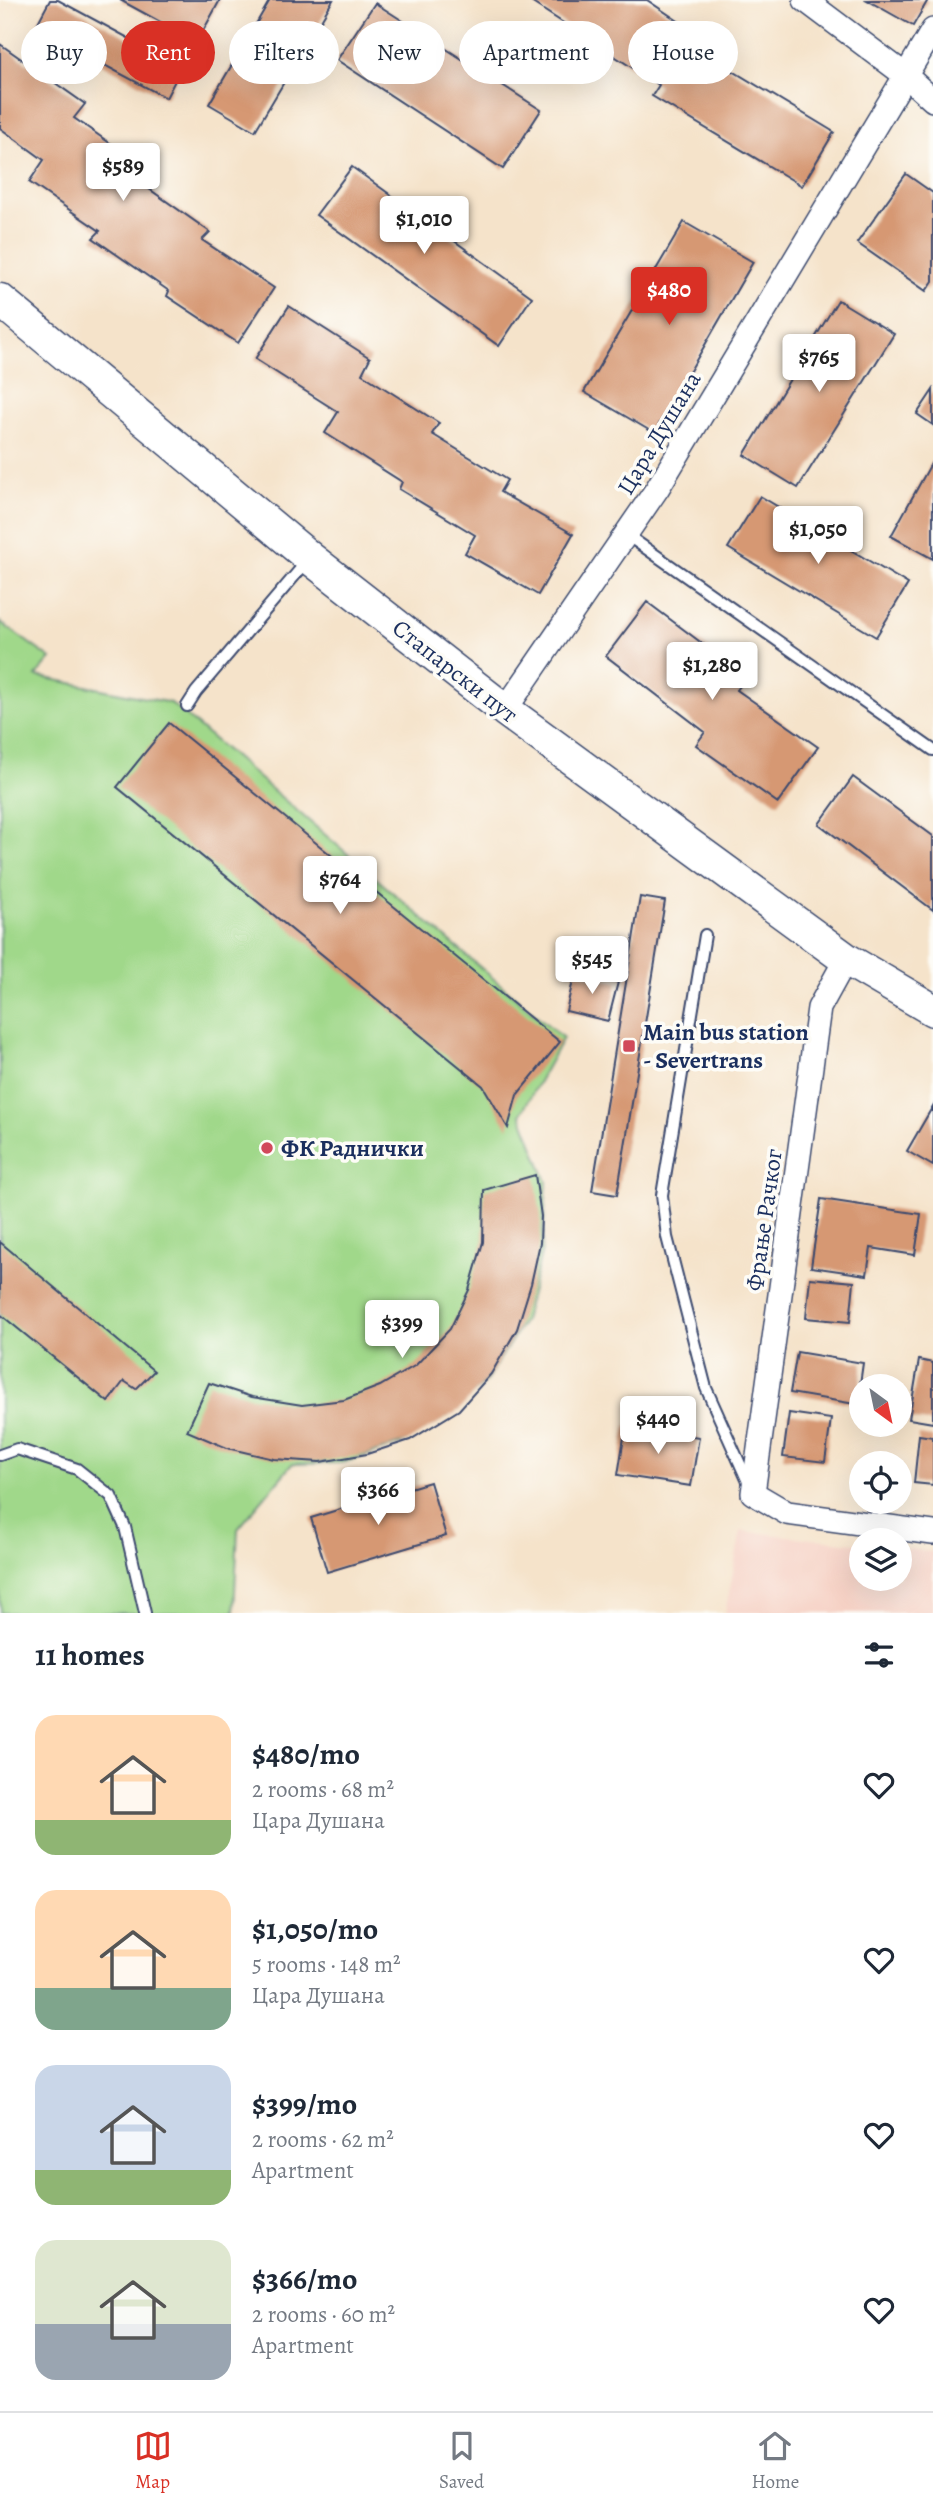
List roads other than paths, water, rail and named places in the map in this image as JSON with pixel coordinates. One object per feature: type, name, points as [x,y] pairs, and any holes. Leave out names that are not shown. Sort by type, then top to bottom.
[{"type":"main road","name":"Стапарски пут","points":[[0,300],[310,558],[505,710],[846,959],[933,1010]]},
{"type":"street","points":[[805,0],[905,75],[933,100]]},
{"type":"street","name":"Цара Душана","points":[[505,710],[628,535],[933,30]]},
{"type":"street","name":"Фрање Рачког","points":[[753,1493],[819,1008],[846,959]]},
{"type":"street","points":[[753,1493],[787,1513],[933,1533]]},
{"type":"lane","points":[[628,535],[933,750]]},
{"type":"lane","points":[[187,706],[310,558]]},
{"type":"lane","points":[[705,935],[662,1195],[667,1237],[706,1388],[753,1493]]},
{"type":"lane","points":[[0,1455],[17,1450],[77,1469],[111,1496],[125,1527],[145,1613]]},
{"type":"place","name":"Main bus station - Severtrans","points":[[629,1046]]},
{"type":"place","name":"ФК Раднички","points":[[267,1148]]}]
